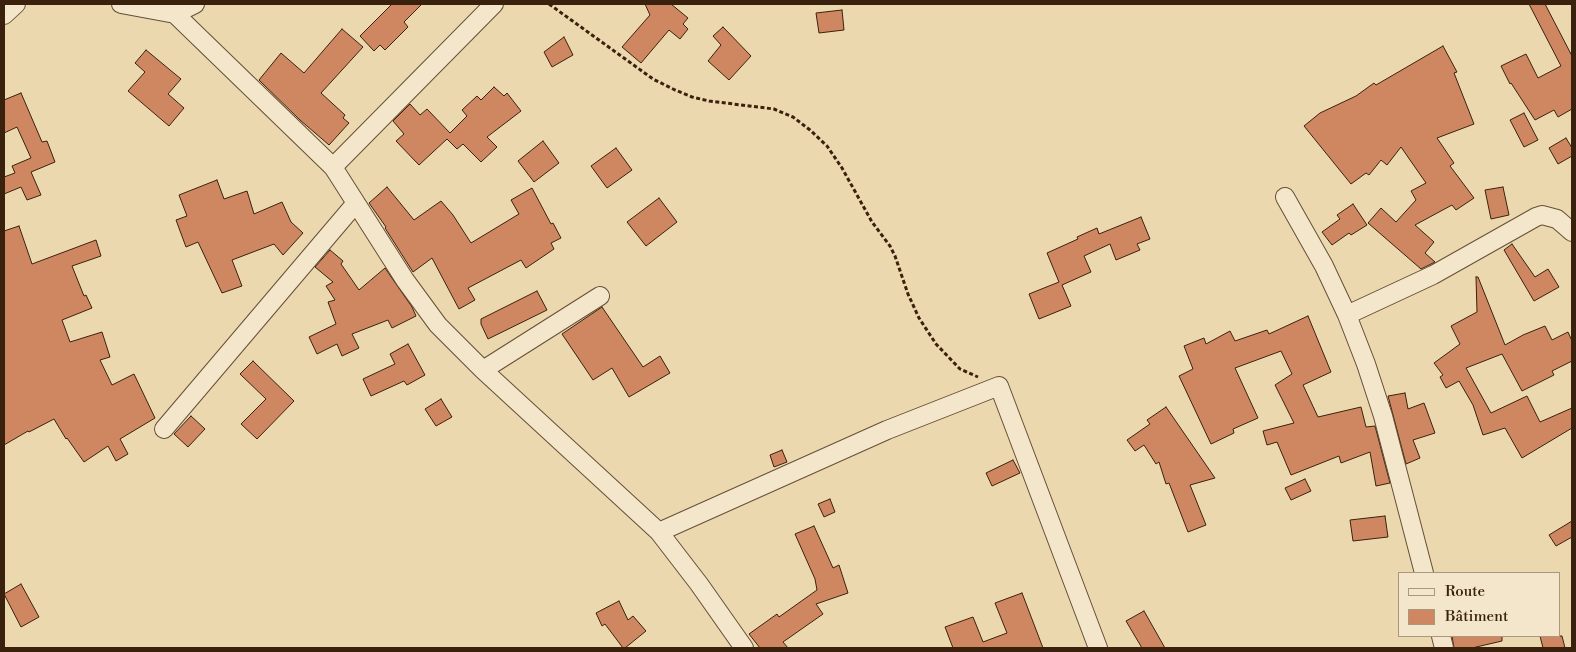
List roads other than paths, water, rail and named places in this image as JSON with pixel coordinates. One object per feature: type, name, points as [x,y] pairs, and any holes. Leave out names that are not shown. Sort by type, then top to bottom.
[{"type":"street","points":[[4,15],[16,4]]},
{"type":"street","points":[[121,4],[171,9],[194,4]]},
{"type":"street","points":[[333,167],[494,4]]},
{"type":"street","points":[[171,9],[333,167],[405,280],[438,325],[483,370],[659,532],[744,648]]},
{"type":"street","points":[[1285,197],[1324,266],[1347,315],[1366,364],[1383,416],[1424,572]]},
{"type":"street","points":[[164,429],[356,203]]},
{"type":"street","points":[[1347,315],[1433,275],[1536,217],[1542,215],[1557,219],[1572,232]]},
{"type":"street","points":[[483,370],[600,296]]},
{"type":"street","points":[[659,532],[887,430],[999,386],[1098,648]]}]
